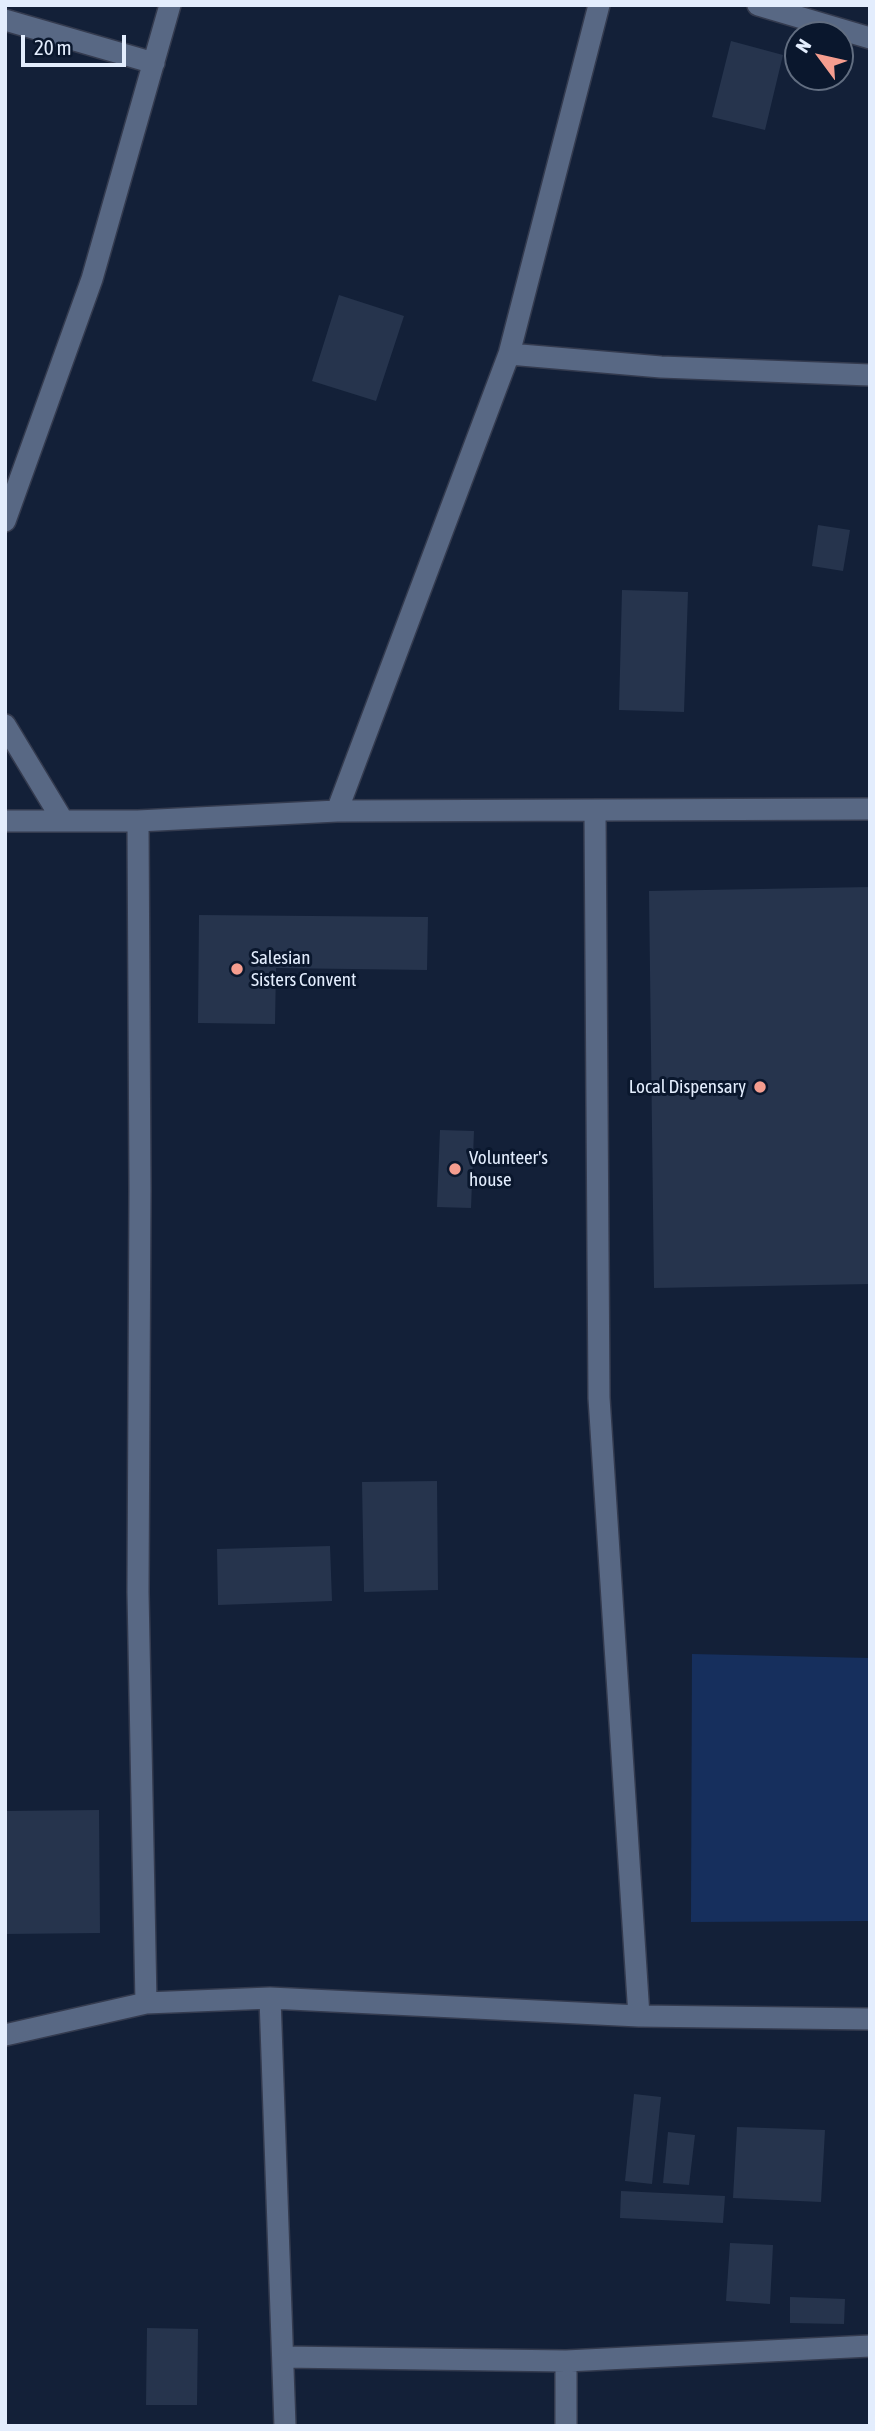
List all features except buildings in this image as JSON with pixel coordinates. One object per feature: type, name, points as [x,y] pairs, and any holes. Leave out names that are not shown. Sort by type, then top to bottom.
[{"type":"street","points":[[5,521],[92,279],[170,5]]},
{"type":"street","points":[[337,811],[509,355],[599,5]]},
{"type":"street","points":[[758,5],[870,38]]},
{"type":"street","points":[[5,20],[154,63]]},
{"type":"street","points":[[509,355],[662,366],[870,375]]},
{"type":"street","points":[[5,725],[63,821]]},
{"type":"street","points":[[5,821],[138,821],[337,811],[870,809]]},
{"type":"street","points":[[595,812],[599,1398],[639,2016]]},
{"type":"street","points":[[138,821],[138,1592],[146,2003]]},
{"type":"street","points":[[270,1998],[285,2426]]},
{"type":"street","points":[[5,2035],[146,2003],[270,1998],[639,2016],[870,2020]]},
{"type":"street","points":[[284,2357],[566,2361],[870,2346]]},
{"type":"street","points":[[566,2361],[566,2426]]},
{"type":"shaded area","points":[[692,1654],[870,1658],[870,1921],[691,1922]]},
{"type":"place","name":"Salesian Sisters Convent","points":[[237,969]]},
{"type":"place","name":"Local Dispensary","points":[[760,1087]]},
{"type":"place","name":"Volunteer's house","points":[[455,1169]]}]
